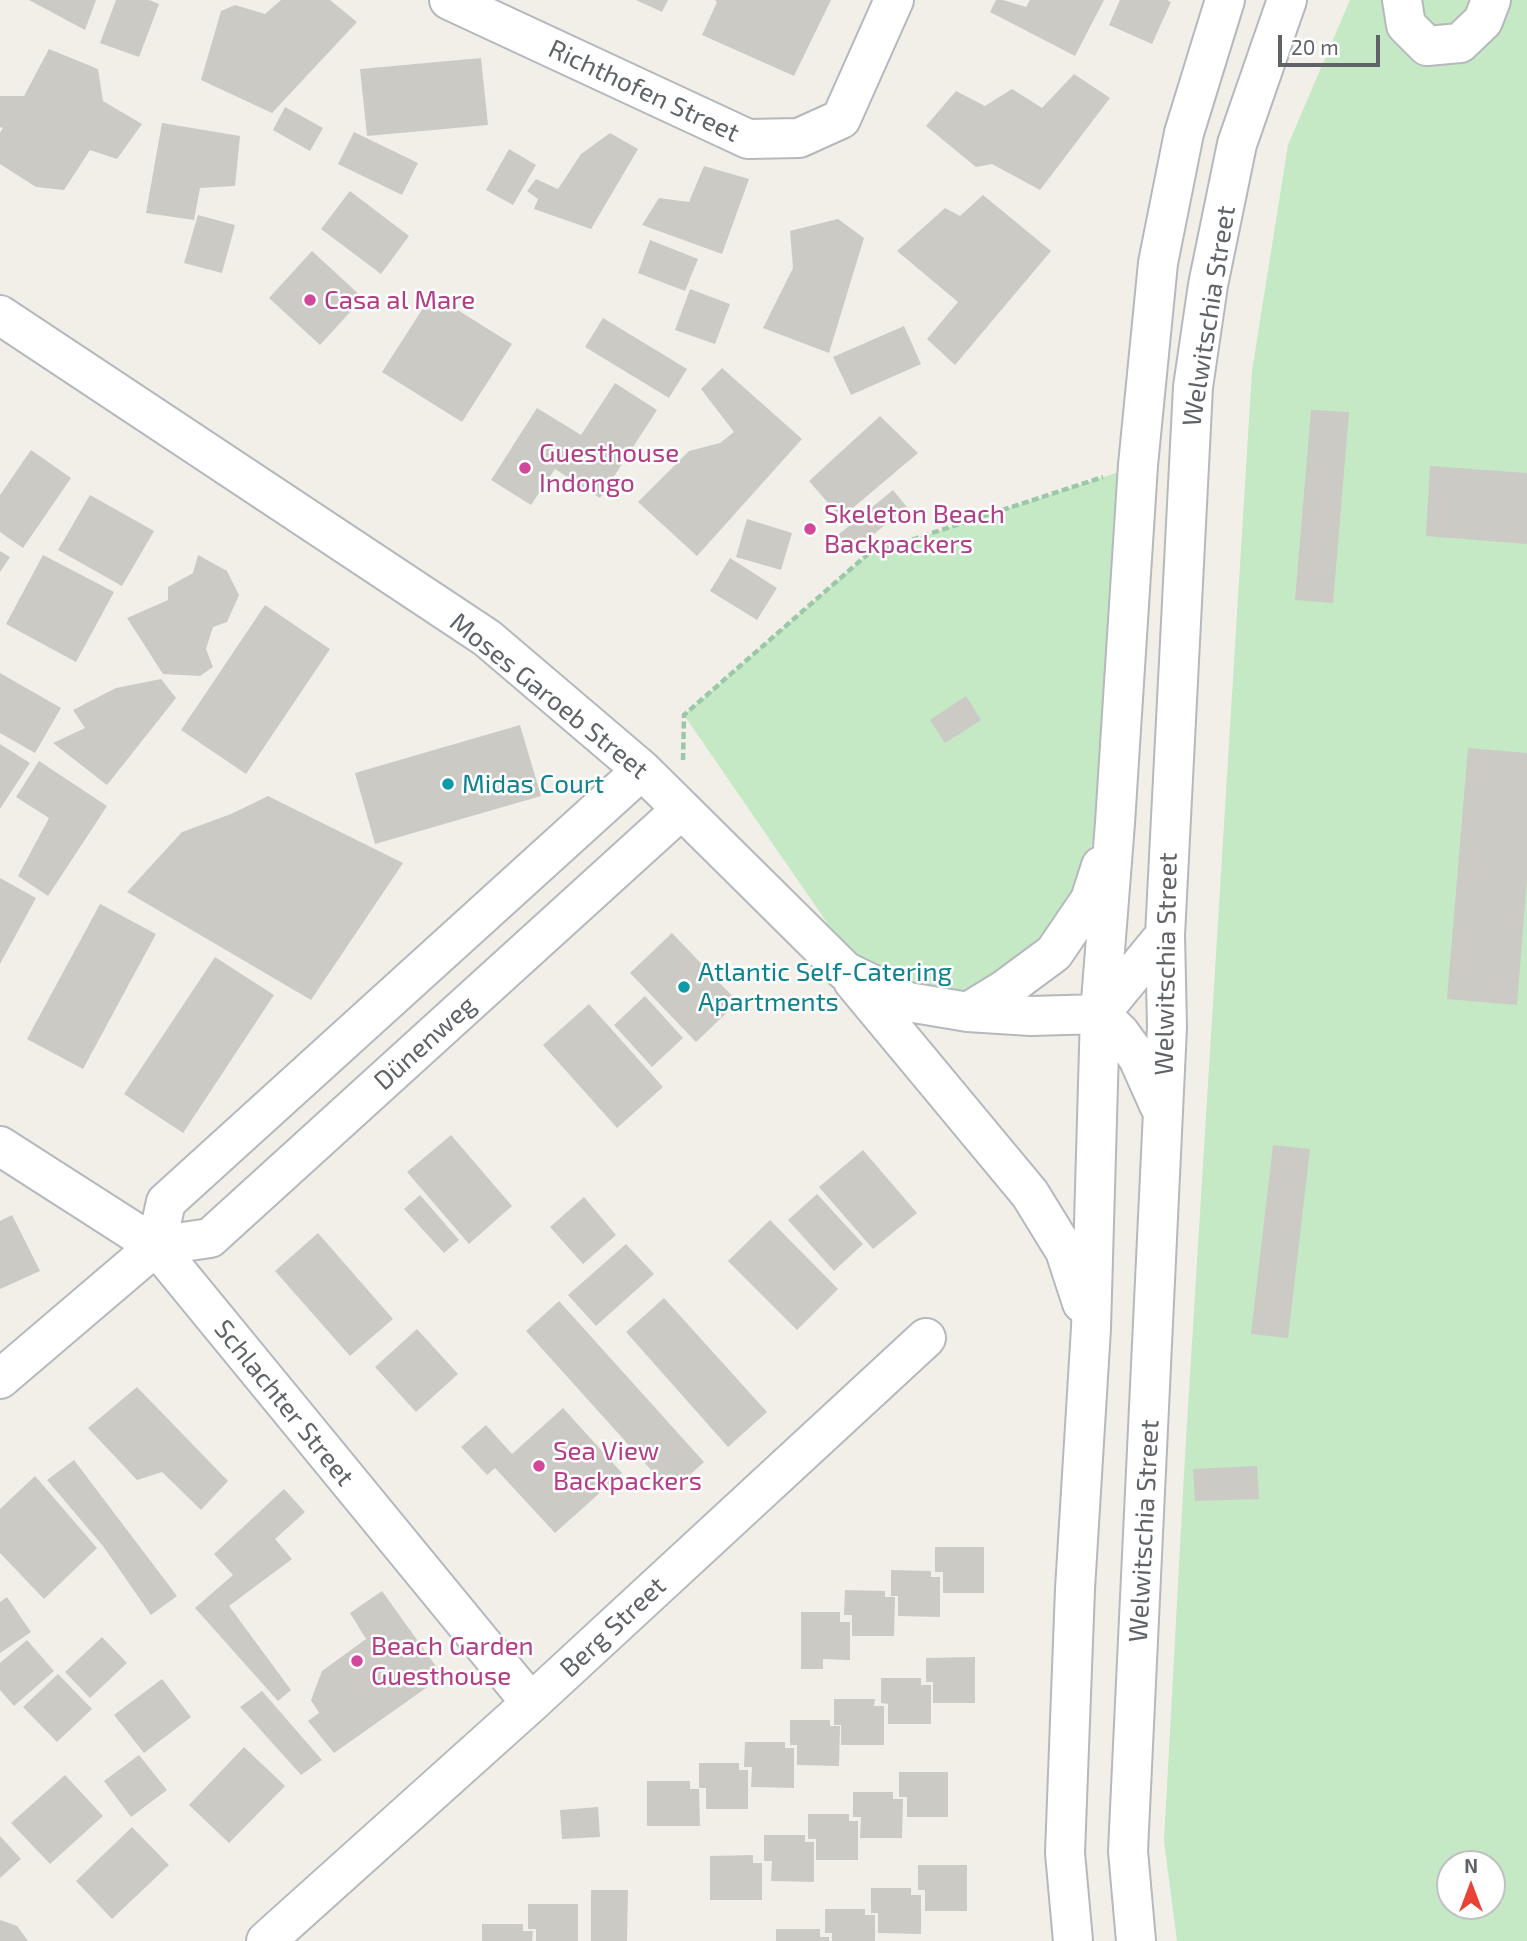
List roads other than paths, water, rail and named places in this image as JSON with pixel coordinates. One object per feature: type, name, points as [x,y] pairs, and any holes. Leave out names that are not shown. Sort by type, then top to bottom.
[{"type":"street","name":"Richthofen Street","points":[[449,0],[748,139],[799,138],[841,119],[894,0]]},
{"type":"street","name":"Welwitschia Street","points":[[1073,1941],[1065,1853],[1075,1589],[1091,1328],[1100,1014],[1138,465],[1158,263],[1184,133],[1225,0]]},
{"type":"street","name":"Welwitschia Street","points":[[1136,1941],[1128,1851],[1167,1027],[1164,934],[1193,387],[1208,285],[1237,145],[1287,0]]},
{"type":"street","points":[[1402,0],[1406,25],[1427,46],[1460,43],[1483,21],[1491,0]]},
{"type":"street","name":"Moses Garoeb Street","points":[[0,315],[487,638],[642,770],[845,971],[908,1002],[968,1012],[1031,1016],[1100,1014]]},
{"type":"street","points":[[0,1379],[156,1246],[166,1202],[642,770]]},
{"type":"street","name":"Dünenweg","points":[[156,1246],[210,1238],[681,810]]},
{"type":"street","points":[[968,1012],[1004,990],[1054,953],[1090,900],[1115,823]]},
{"type":"street","points":[[1162,1112],[1138,1058],[1120,1033],[1100,1014],[1164,934]]},
{"type":"street","points":[[845,971],[1030,1194],[1065,1251],[1091,1328]]},
{"type":"street","name":"Schlachter Street","points":[[0,1146],[156,1246],[530,1703]]},
{"type":"street","name":"Berg Street","points":[[266,1941],[530,1703],[926,1338]]},
{"type":"place","name":"Casa al Mare","points":[[310,300]]},
{"type":"place","name":"Guesthouse Indongo","points":[[525,468]]},
{"type":"place","name":"Skeleton Beach Backpackers","points":[[810,529]]},
{"type":"place","name":"Midas Court","points":[[448,784]]},
{"type":"place","name":"Atlantic Self-Catering Apartments","points":[[684,987]]},
{"type":"place","name":"Sea View Backpackers","points":[[539,1466]]},
{"type":"place","name":"Beach Garden Guesthouse","points":[[357,1661]]}]
